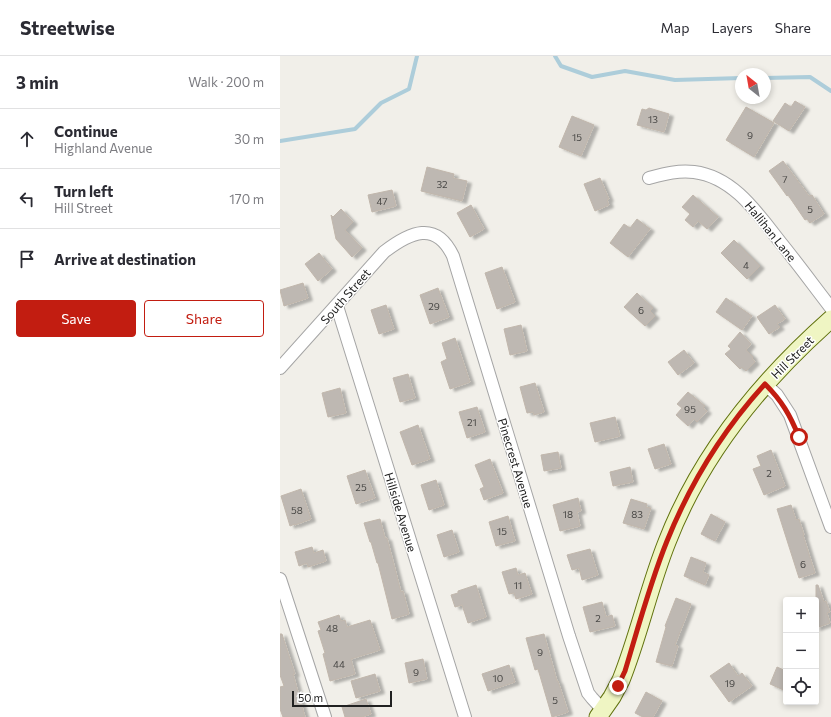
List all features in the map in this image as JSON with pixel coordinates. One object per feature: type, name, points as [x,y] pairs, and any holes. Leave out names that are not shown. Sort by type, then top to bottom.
[{"type":"main road","name":"Hill Street","points":[[600,714],[622,680],[667,540],[689,493],[707,461],[744,409],[765,384],[831,319]]},
{"type":"street","name":"Hallihan Lane","points":[[649,178],[675,171],[695,172],[717,179],[733,189],[752,205],[831,308]]},
{"type":"street","name":"South Street","points":[[280,368],[384,252],[398,241],[416,234]]},
{"type":"street","name":"Pinecrest Avenue","points":[[416,234],[434,234],[442,239],[448,246],[453,256],[569,636],[588,692],[600,714]]},
{"type":"street","name":"Hillside Avenue","points":[[337,306],[465,717]]},
{"type":"street","points":[[765,384],[777,395],[790,415],[831,527]]},
{"type":"street","points":[[280,579],[326,717]]},
{"type":"building","points":[[795,101],[805,107],[789,131],[773,121],[785,103],[791,107]]},
{"type":"building","points":[[746,107],[774,123],[754,157],[726,140]]},
{"type":"building","points":[[649,108],[669,114],[664,132],[637,125],[642,109],[646,110]]},
{"type":"building","points":[[572,116],[594,125],[581,156],[559,147]]},
{"type":"building","points":[[783,161],[809,196],[812,195],[824,214],[810,223],[807,219],[805,220],[769,171]]},
{"type":"building","points":[[427,167],[454,174],[453,178],[467,181],[462,201],[421,191]]},
{"type":"building","points":[[600,178],[609,199],[607,200],[609,205],[595,211],[584,184]]},
{"type":"building","points":[[392,190],[396,206],[372,212],[368,195]]},
{"type":"building","points":[[693,195],[718,217],[707,229],[698,221],[693,227],[685,220],[690,214],[682,207]]},
{"type":"building","points":[[471,205],[484,229],[470,237],[457,213]]},
{"type":"building","points":[[341,209],[353,222],[345,230],[362,248],[352,257],[336,239],[331,215],[333,217]]},
{"type":"building","points":[[637,219],[650,229],[628,257],[610,243],[624,224],[630,228]]},
{"type":"building","points":[[734,240],[760,266],[747,279],[721,253]]},
{"type":"building","points":[[319,253],[332,269],[318,281],[305,264]]},
{"type":"building","points":[[502,267],[515,302],[497,309],[485,273]]},
{"type":"building","points":[[303,283],[308,298],[284,306],[280,290]]},
{"type":"building","points":[[438,288],[449,317],[430,324],[420,295]]},
{"type":"building","points":[[637,293],[653,308],[650,311],[655,316],[645,326],[624,307]]},
{"type":"building","points":[[726,298],[752,316],[742,330],[716,312]]},
{"type":"building","points":[[386,305],[394,329],[379,334],[371,310]]},
{"type":"building","points":[[775,305],[785,319],[777,324],[780,327],[769,334],[757,317]]},
{"type":"building","points":[[521,325],[527,351],[510,355],[504,329]]},
{"type":"building","points":[[740,332],[751,344],[746,350],[753,357],[752,358],[755,362],[746,371],[742,367],[740,369],[725,354],[731,349],[728,346]]},
{"type":"building","points":[[455,338],[470,382],[450,389],[441,362],[447,359],[442,343]]},
{"type":"building","points":[[684,350],[694,363],[678,375],[668,362]]},
{"type":"building","points":[[408,374],[415,398],[400,402],[393,378]]},
{"type":"building","points":[[535,383],[544,412],[534,415],[533,412],[527,413],[520,387]]},
{"type":"building","points":[[340,388],[346,413],[328,417],[322,393]]},
{"type":"building","points":[[688,392],[705,406],[703,408],[707,411],[697,422],[694,419],[688,426],[676,415],[682,408],[677,404]]},
{"type":"building","points":[[477,407],[485,432],[467,438],[459,412]]},
{"type":"building","points":[[615,417],[620,436],[595,442],[590,423]]},
{"type":"building","points":[[418,425],[430,459],[412,465],[400,432]]},
{"type":"building","points":[[664,444],[671,464],[655,469],[648,449]]},
{"type":"building","points":[[771,450],[785,486],[764,495],[753,469],[761,466],[757,456]]},
{"type":"building","points":[[558,452],[561,468],[544,471],[541,455]]},
{"type":"building","points":[[490,459],[503,493],[484,500],[480,489],[484,487],[475,465]]},
{"type":"building","points":[[630,467],[633,482],[613,486],[610,472]]},
{"type":"building","points":[[365,470],[375,498],[356,504],[347,476]]},
{"type":"building","points":[[436,480],[444,505],[429,510],[421,485]]},
{"type":"building","points":[[301,489],[311,519],[290,526],[281,496]]},
{"type":"building","points":[[578,498],[581,511],[577,512],[580,526],[560,531],[553,505]]},
{"type":"building","points":[[631,499],[647,504],[646,507],[651,508],[644,529],[623,523]]},
{"type":"building","points":[[791,505],[796,520],[799,519],[815,573],[799,578],[777,509]]},
{"type":"building","points":[[711,514],[725,522],[715,541],[701,534]]},
{"type":"building","points":[[508,516],[515,541],[496,546],[489,522]]},
{"type":"building","points":[[380,519],[385,538],[387,538],[401,592],[403,591],[409,614],[392,619],[378,563],[364,523]]},
{"type":"building","points":[[452,530],[459,552],[444,557],[437,535]]},
{"type":"building","points":[[312,547],[314,553],[323,550],[326,561],[308,567],[307,563],[299,566],[295,552]]},
{"type":"building","points":[[590,549],[598,575],[582,580],[579,568],[572,570],[567,555]]},
{"type":"building","points":[[691,557],[706,563],[703,572],[709,575],[705,585],[684,576]]},
{"type":"building","points":[[516,568],[518,575],[525,573],[532,594],[516,599],[514,593],[509,594],[502,572]]},
{"type":"building","points":[[476,585],[486,617],[468,623],[462,605],[455,607],[451,595]]},
{"type":"building","points":[[816,585],[818,585],[824,602],[826,601],[830,612],[827,613],[830,623],[819,627],[819,597],[816,597]]},
{"type":"building","points":[[676,598],[691,604],[675,645],[678,646],[672,666],[656,662],[666,627],[665,626]]},
{"type":"building","points":[[602,602],[606,617],[612,615],[615,626],[590,632],[583,607]]},
{"type":"building","points":[[339,615],[341,621],[345,620],[347,627],[370,620],[380,650],[351,659],[355,674],[330,681],[323,654],[325,653],[318,631],[321,630],[318,622]]},
{"type":"building","points":[[280,634],[282,634],[295,674],[293,674],[305,717],[283,717],[280,709],[280,687],[284,686],[280,675]]},
{"type":"building","points":[[544,634],[557,681],[568,712],[552,717],[538,669],[535,670],[526,638]]},
{"type":"building","points":[[423,659],[427,679],[409,683],[405,663]]},
{"type":"building","points":[[729,663],[738,676],[742,673],[752,686],[729,702],[710,676]]},
{"type":"building","points":[[509,665],[515,682],[488,691],[482,674]]},
{"type":"building","points":[[777,667],[783,670],[783,690],[770,684]]},
{"type":"building","points":[[375,674],[380,691],[356,698],[351,681]]},
{"type":"building","points":[[646,692],[662,701],[653,717],[643,717],[635,713]]},
{"type":"building","points":[[366,699],[371,714],[362,717],[345,717],[342,707]]},
{"type":"waterway","points":[[280,141],[355,129],[381,103],[409,89],[417,56]]},
{"type":"waterway","points":[[555,56],[561,66],[592,77],[625,71],[675,80],[735,78]]},
{"type":"waterway","points":[[771,78],[810,77],[831,91]]},
{"type":"route","points":[[618,686],[622,680],[667,540],[689,493],[707,461],[726,433],[765,384],[783,403],[790,415],[799,437]]}]
